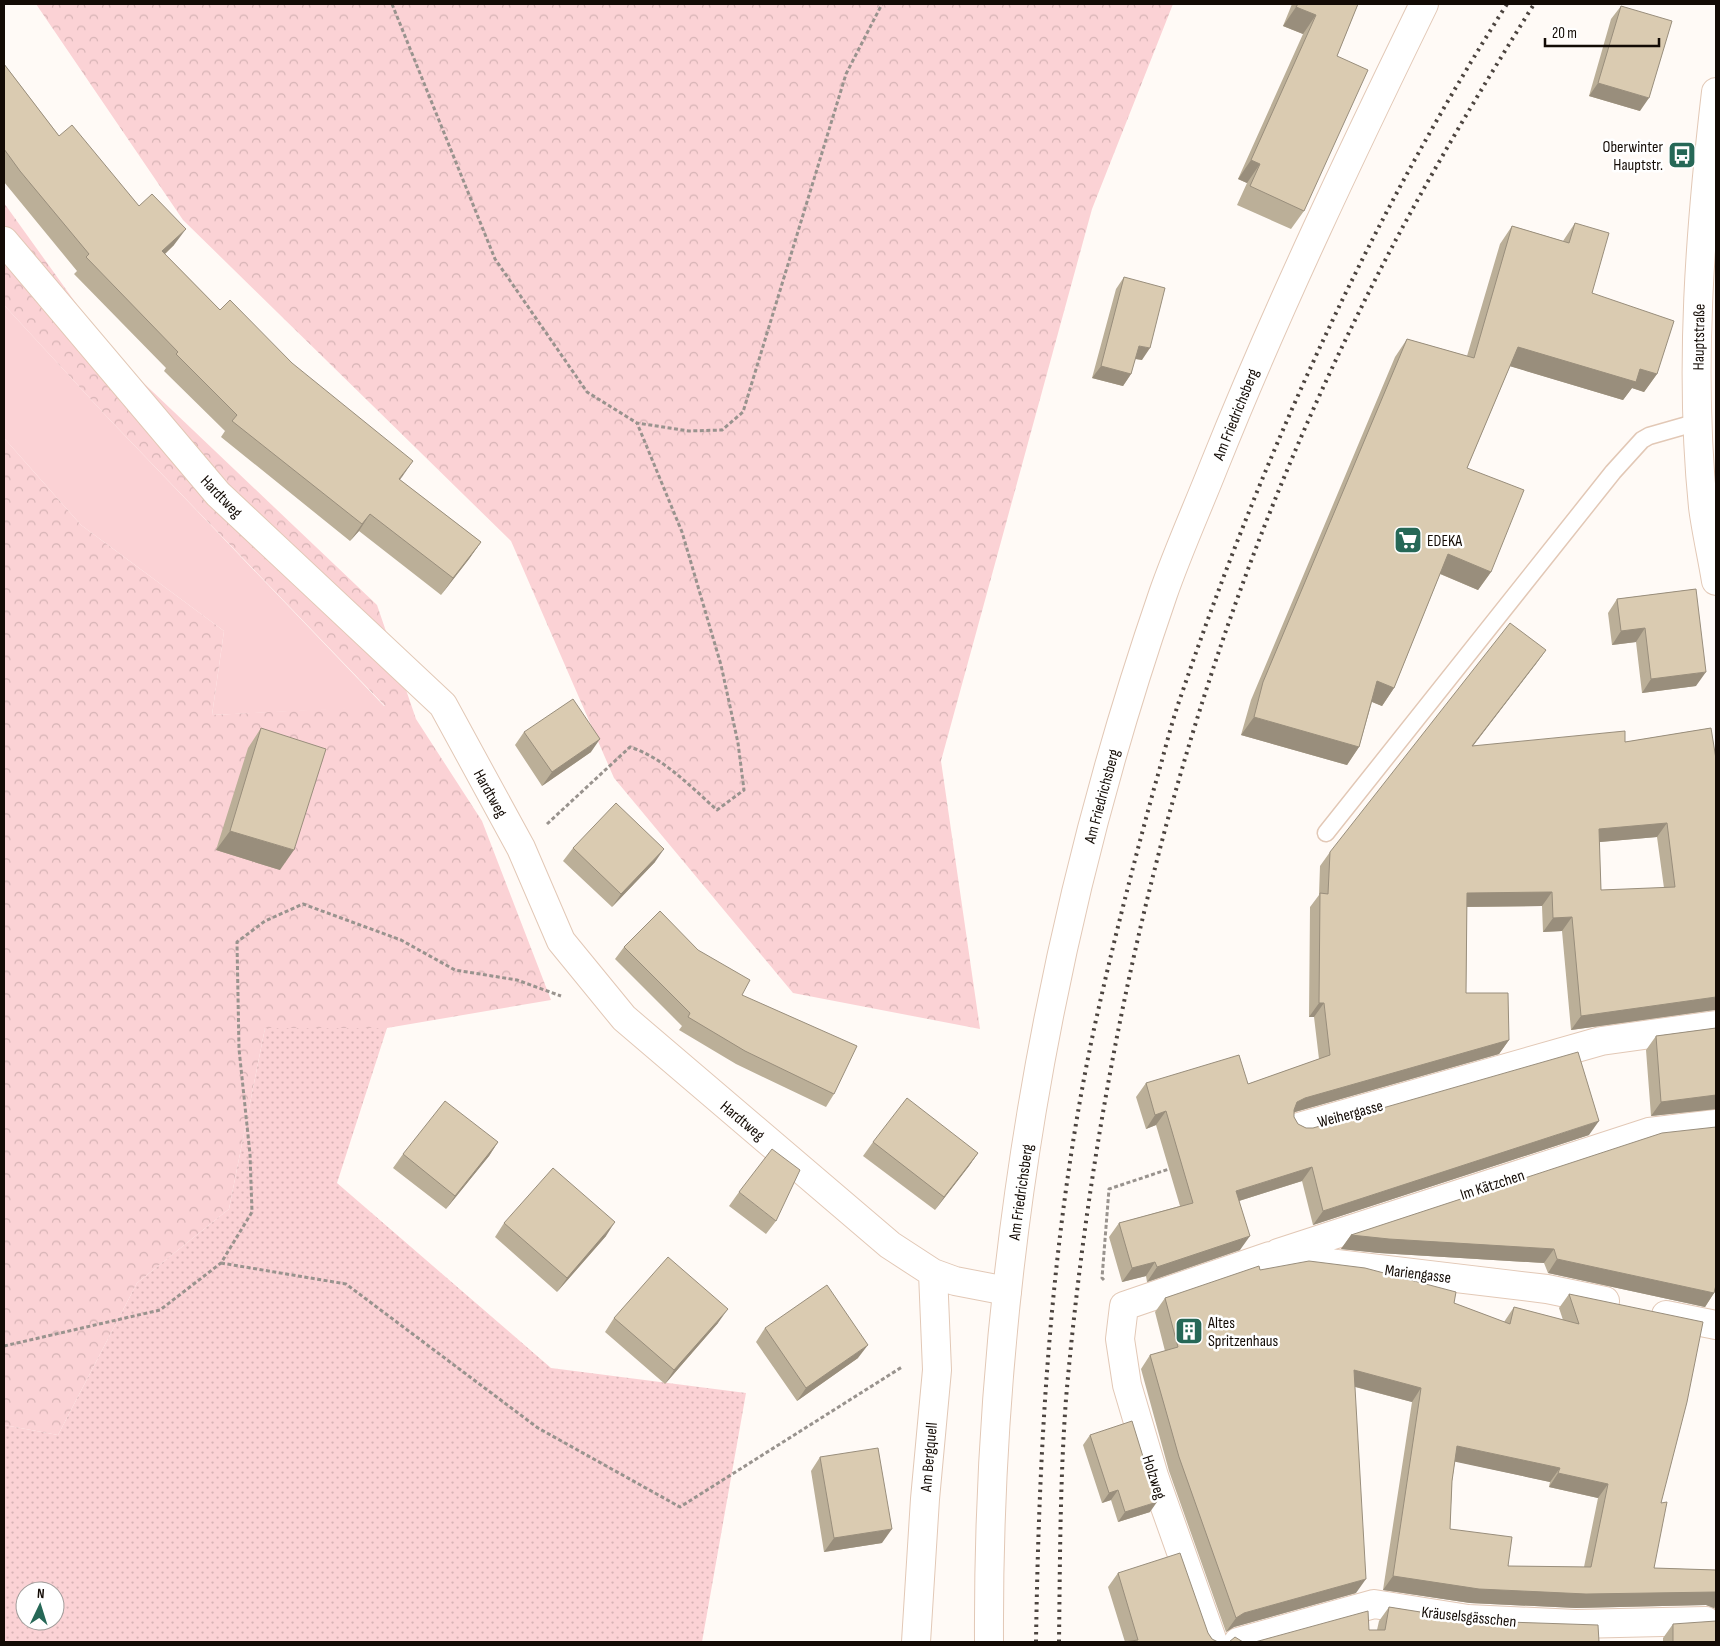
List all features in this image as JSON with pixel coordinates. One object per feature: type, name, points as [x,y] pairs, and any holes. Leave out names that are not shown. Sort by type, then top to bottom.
[{"type":"street","name":"Am Friedrichsberg","points":[[989,1642],[988,1576],[993,1447],[1007,1291],[1018,1200],[1037,1082],[1067,927],[1115,744],[1164,590],[1268,337],[1336,184],[1424,4]]},
{"type":"street","name":"Hauptstraße","points":[[1716,92],[1707,173],[1697,333],[1707,424],[1703,507],[1716,581]]},
{"type":"street","name":"Hardtweg","points":[[4,241],[218,494],[443,705],[521,848],[561,941],[624,1018],[890,1245],[933,1273],[955,1281],[1007,1291]]},
{"type":"street","name":"Weihergasse","points":[[1299,1127],[1601,1041],[1716,1025]]},
{"type":"street","name":"Im Kätzchen","points":[[1270,1256],[1649,1132],[1716,1124]]},
{"type":"street","name":"Mariengasse","points":[[1124,1306],[1270,1256],[1547,1289],[1716,1325]]},
{"type":"street","name":"Am Bergquell","points":[[916,1642],[925,1498],[936,1370],[933,1273]]},
{"type":"street","name":"Holzweg","points":[[1124,1306],[1120,1338],[1127,1385],[1154,1476],[1213,1642]]},
{"type":"street","name":"Kräuselsgässchen","points":[[1238,1642],[1374,1604],[1468,1619],[1576,1624],[1706,1621]]},
{"type":"lane","points":[[1326,833],[1613,472],[1642,440],[1649,436],[1707,424]]},
{"type":"path","points":[[392,4],[495,259],[587,392],[637,423],[689,431],[722,430],[742,412],[846,74],[882,4]]},
{"type":"path","points":[[521,848],[630,747],[642,751],[673,772],[717,810],[744,790],[738,743],[718,656],[682,532],[637,423]]},
{"type":"path","points":[[4,1346],[160,1310],[221,1263],[252,1212],[250,1154],[240,1049],[237,942],[265,921],[303,904],[401,940],[455,970],[517,980],[570,999]]},
{"type":"path","points":[[1124,1306],[1102,1278],[1109,1189],[1181,1165]]},
{"type":"path","points":[[221,1263],[346,1284],[538,1428],[680,1507],[935,1346]]},
{"type":"green space","points":[[36,4],[1173,4],[1092,209],[941,761],[980,1029],[793,993],[614,778],[511,541],[183,220]]},
{"type":"green space","points":[[4,203],[111,352],[377,605],[416,719],[482,821],[551,1000],[387,1028],[265,1028],[229,1209],[137,1283],[58,1435],[4,1425],[4,438],[81,525],[224,631],[212,715],[385,706],[109,419],[4,305]]},
{"type":"green space","points":[[4,305],[109,419],[385,707],[212,715],[224,631],[81,525],[4,438]]},
{"type":"green space","points":[[265,1028],[387,1028],[337,1183],[551,1368],[746,1393],[702,1642],[4,1642],[4,1425],[58,1435],[137,1283],[229,1209]]},
{"type":"building","points":[[1298,4],[1358,4],[1337,56],[1368,70],[1304,211],[1250,186],[1260,164],[1251,160],[1316,15],[1296,7]]},
{"type":"building","points":[[1621,6],[1672,21],[1649,98],[1598,83]]},
{"type":"building","points":[[4,64],[59,136],[72,125],[139,206],[152,194],[186,229],[162,251],[220,310],[230,300],[292,363],[413,461],[399,479],[481,542],[453,578],[370,514],[362,524],[232,421],[237,415],[176,354],[178,352],[86,257],[89,254],[4,149]]},
{"type":"building","name":"EDEKA","points":[[1575,223],[1609,233],[1592,293],[1674,321],[1657,374],[1640,369],[1636,382],[1518,347],[1467,468],[1524,490],[1491,572],[1448,554],[1394,688],[1377,681],[1359,747],[1254,717],[1263,682],[1407,339],[1474,358],[1512,226],[1569,243]]},
{"type":"building","points":[[1124,277],[1165,288],[1150,348],[1139,346],[1131,374],[1101,366]]},
{"type":"building","points":[[1696,589],[1706,672],[1651,679],[1645,628],[1621,631],[1617,599]]},
{"type":"building","points":[[1510,623],[1546,650],[1472,746],[1625,731],[1625,742],[1711,728],[1716,759],[1716,997],[1581,1016],[1572,917],[1553,918],[1552,892],[1467,893],[1466,993],[1508,993],[1509,1040],[1305,1098],[1297,1102],[1294,1110],[1294,1117],[1298,1124],[1306,1128],[1313,1128],[1578,1052],[1599,1121],[1323,1211],[1312,1167],[1236,1191],[1250,1236],[1157,1267],[1155,1262],[1132,1268],[1119,1223],[1193,1203],[1166,1111],[1155,1115],[1146,1083],[1239,1055],[1248,1084],[1330,1055],[1324,1003],[1319,1003],[1320,893],[1328,894],[1330,852]],"holes":[[[1667,823],[1675,887],[1601,890],[1599,829]]]},
{"type":"building","points":[[573,699],[600,739],[552,772],[524,732]]},
{"type":"building","points":[[261,728],[326,749],[294,850],[230,831]]},
{"type":"building","points":[[616,803],[664,849],[621,894],[573,848]]},
{"type":"building","points":[[660,911],[698,950],[750,980],[742,995],[857,1046],[834,1094],[745,1051],[688,1017],[690,1013],[624,947]]},
{"type":"building","points":[[1716,1028],[1716,1095],[1661,1102],[1656,1036]]},
{"type":"building","points":[[907,1098],[978,1153],[944,1197],[873,1142]]},
{"type":"building","points":[[445,1101],[498,1142],[455,1196],[403,1154]]},
{"type":"building","points":[[1716,1127],[1716,1285],[1714,1293],[1557,1259],[1554,1249],[1351,1235],[1662,1133]]},
{"type":"building","points":[[772,1149],[800,1170],[776,1221],[739,1192]]},
{"type":"building","points":[[553,1168],[615,1222],[567,1278],[504,1223]]},
{"type":"building","points":[[668,1257],[728,1309],[674,1370],[614,1318]]},
{"type":"building","points":[[1309,1261],[1365,1268],[1456,1292],[1454,1303],[1510,1324],[1514,1307],[1579,1324],[1569,1294],[1703,1322],[1687,1402],[1661,1503],[1667,1502],[1654,1568],[1716,1570],[1716,1592],[1586,1594],[1479,1589],[1393,1576],[1421,1388],[1354,1370],[1366,1579],[1244,1613],[1236,1618],[1179,1457],[1150,1355],[1178,1347],[1165,1298],[1259,1266],[1260,1270]],"holes":[[[1457,1446],[1560,1468],[1558,1473],[1608,1484],[1591,1567],[1508,1566],[1512,1537],[1450,1529],[1452,1481]]]},
{"type":"building","points":[[827,1285],[868,1345],[806,1388],[765,1328]]},
{"type":"building","points":[[1132,1421],[1157,1502],[1125,1512],[1118,1490],[1109,1493],[1090,1435]]},
{"type":"building","points":[[878,1448],[892,1529],[834,1538],[820,1457]]},
{"type":"building","points":[[1180,1553],[1208,1633],[1212,1639],[1218,1642],[1124,1642],[1138,1640],[1118,1573]]},
{"type":"building","points":[[1389,1607],[1477,1621],[1598,1625],[1599,1642],[1255,1642],[1368,1611],[1369,1630],[1385,1630]]},
{"type":"building","points":[[1716,1621],[1716,1642],[1673,1642],[1673,1624]]},
{"type":"building","points":[[1235,1637],[1243,1642],[1229,1642]]},
{"type":"railway","points":[[1036,1642],[1044,1411],[1050,1334],[1067,1181],[1079,1105],[1101,998],[1115,937],[1171,727],[1214,603],[1248,514],[1324,339],[1410,168],[1457,85],[1507,4]]},
{"type":"railway","points":[[1059,1642],[1061,1520],[1066,1399],[1081,1257],[1102,1117],[1129,977],[1163,839],[1202,702],[1249,567],[1302,435],[1362,306],[1402,229],[1466,115],[1534,4]]},
{"type":"place","name":"Oberwinter Hauptstr.","points":[[1682,155]]},
{"type":"place","name":"EDEKA","points":[[1408,540]]},
{"type":"place","name":"Altes Spritzenhaus","points":[[1189,1331]]}]
